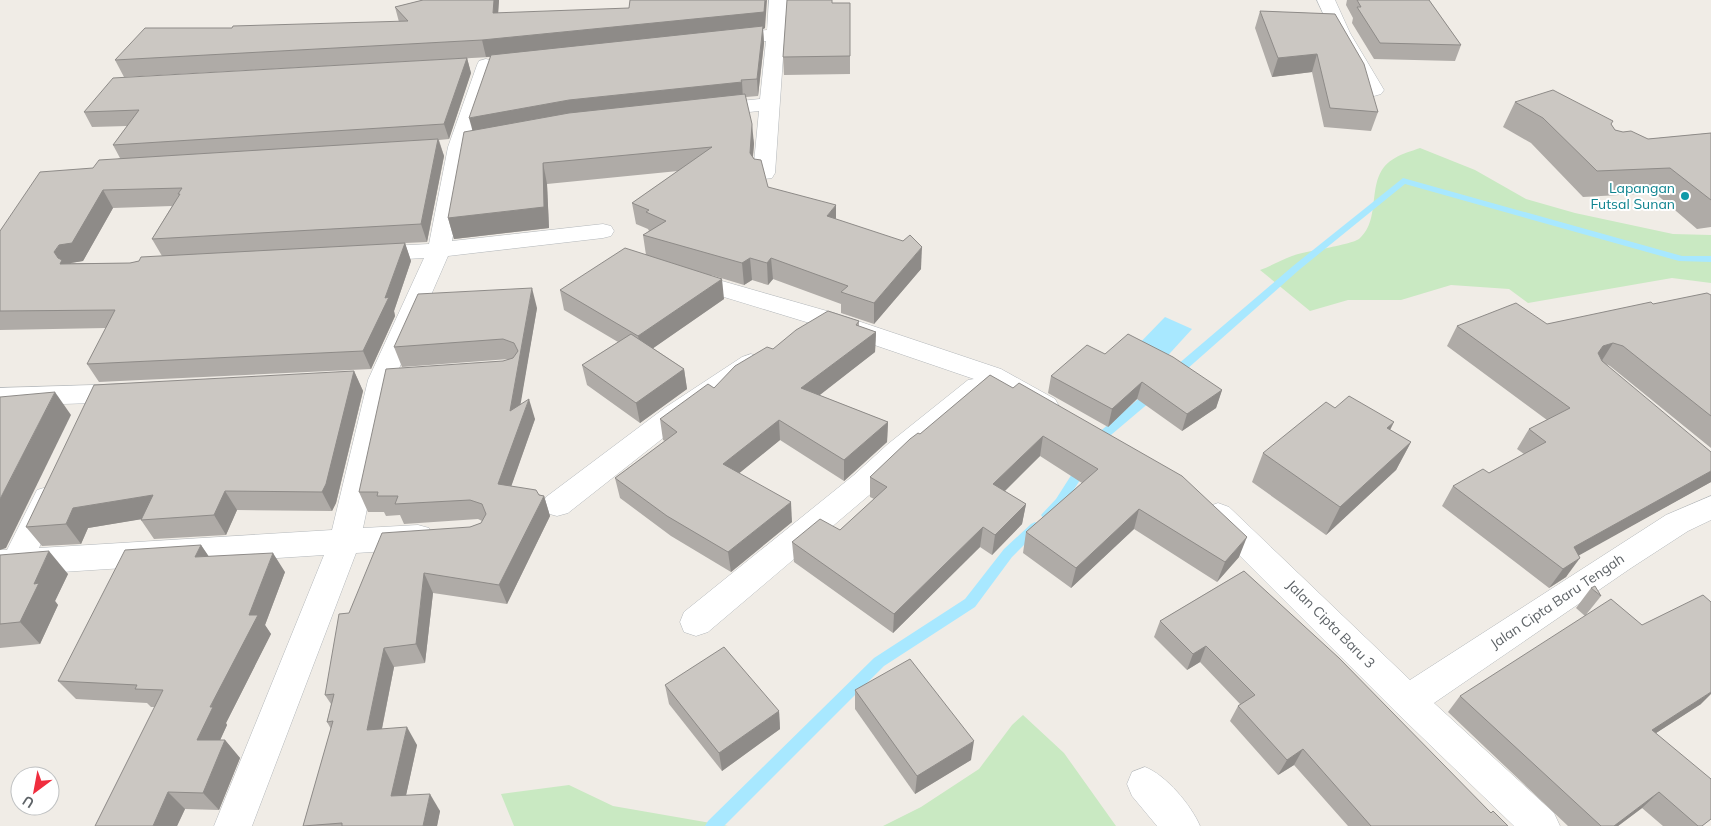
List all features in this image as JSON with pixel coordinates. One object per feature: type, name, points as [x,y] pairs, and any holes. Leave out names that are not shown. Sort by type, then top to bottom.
[{"type":"street","points":[[764,173],[778,0]]},
{"type":"street","points":[[1326,0],[1341,33],[1374,90]]},
{"type":"street","points":[[707,42],[774,35]]},
{"type":"street","points":[[233,826],[345,542],[381,380],[439,250],[458,146],[486,65]]},
{"type":"street","points":[[692,112],[771,104]]},
{"type":"street","points":[[351,255],[439,250],[603,231]]},
{"type":"street","points":[[666,272],[825,319],[992,375],[1069,419]]},
{"type":"street","points":[[800,334],[825,319]]},
{"type":"street","points":[[557,505],[674,414],[717,384],[775,349]]},
{"type":"street","points":[[696,622],[864,483],[898,451],[992,375]]},
{"type":"street","points":[[352,381],[411,377]]},
{"type":"street","points":[[0,397],[146,392]]},
{"type":"street","points":[[84,421],[96,395]]},
{"type":"street","points":[[8,563],[58,474]]},
{"type":"street","name":"Jalan Cipta Baru 3","points":[[1194,493],[1278,571],[1408,701],[1541,826]]},
{"type":"street","name":"Jalan Cipta Baru Tengah","points":[[1408,701],[1628,554],[1677,523],[1711,507]]},
{"type":"street","points":[[8,563],[449,535]]},
{"type":"street","points":[[1145,784],[1181,826]]},
{"type":"green space","points":[[1420,148],[1475,170],[1526,199],[1575,213],[1673,234],[1711,235],[1711,283],[1672,278],[1528,303],[1509,289],[1451,285],[1401,300],[1348,300],[1310,311],[1260,270],[1292,256],[1359,239],[1371,220],[1376,186],[1379,175],[1385,166],[1398,156]]},
{"type":"green space","points":[[1023,715],[1064,753],[1116,826],[883,826],[921,807],[979,769],[1012,725]]},
{"type":"green space","points":[[569,785],[613,806],[728,826],[514,826],[501,794]]},
{"type":"water","points":[[1165,317],[1192,329],[1161,363],[1133,350]]},
{"type":"building","points":[[423,0],[494,0],[493,13],[629,8],[630,0],[765,0],[764,12],[482,40],[115,60],[145,28],[232,28],[233,26],[408,21],[395,7]]},
{"type":"building","points":[[787,0],[832,0],[832,3],[850,3],[850,56],[783,57]]},
{"type":"building","points":[[1357,0],[1429,0],[1461,45],[1380,43],[1357,7],[1361,7]]},
{"type":"building","points":[[1260,11],[1335,14],[1364,64],[1378,112],[1330,108],[1317,54],[1278,58]]},
{"type":"building","points":[[763,26],[757,79],[569,100],[469,118],[491,55]]},
{"type":"building","points":[[467,58],[444,124],[113,145],[139,110],[84,112],[113,78]]},
{"type":"building","points":[[1553,90],[1613,121],[1611,124],[1615,130],[1631,131],[1648,139],[1711,133],[1711,200],[1670,168],[1597,171],[1543,118],[1515,102]]},
{"type":"building","points":[[745,94],[752,124],[750,153],[754,159],[761,160],[768,187],[836,205],[827,216],[903,241],[910,235],[922,247],[874,303],[841,292],[848,286],[771,258],[767,263],[750,258],[742,263],[643,235],[666,221],[646,212],[649,210],[632,203],[712,147],[543,163],[544,207],[448,218],[464,132],[569,113]]},
{"type":"building","points":[[438,139],[421,224],[152,239],[182,188],[103,190],[72,243],[59,245],[54,252],[62,260],[60,264],[130,263],[139,261],[141,257],[405,243],[385,298],[389,297],[363,351],[87,364],[115,310],[0,311],[0,231],[40,172],[93,168],[99,160]]},
{"type":"building","points":[[625,248],[722,279],[638,336],[560,290]]},
{"type":"building","points":[[532,288],[510,411],[529,399],[498,484],[536,490],[539,495],[544,496],[499,585],[424,573],[416,644],[384,648],[367,730],[407,727],[391,796],[430,794],[423,826],[342,826],[342,823],[303,826],[333,721],[327,722],[334,694],[325,695],[339,614],[349,613],[382,533],[470,527],[481,523],[486,514],[482,504],[470,500],[395,504],[398,496],[377,496],[378,492],[359,492],[386,369],[503,361],[513,358],[518,351],[514,343],[503,339],[394,347],[418,294]]},
{"type":"building","points":[[1707,293],[1711,295],[1711,416],[1623,346],[1613,343],[1603,346],[1598,353],[1602,361],[1711,452],[1711,471],[1574,547],[1580,558],[1563,569],[1453,486],[1483,469],[1489,473],[1546,442],[1529,429],[1570,408],[1457,326],[1516,303],[1547,324],[1651,302],[1653,304]]},
{"type":"building","points":[[828,311],[859,321],[856,325],[876,332],[801,388],[888,422],[844,460],[779,420],[723,464],[791,502],[728,552],[667,516],[615,478],[677,432],[660,419],[708,384],[714,388],[735,366],[767,347],[773,349],[796,330]]},
{"type":"building","points":[[631,334],[684,369],[636,403],[582,365]]},
{"type":"building","points":[[1128,334],[1173,357],[1222,390],[1187,414],[1142,382],[1112,409],[1051,376],[1087,345],[1105,354]]},
{"type":"building","points":[[354,371],[326,484],[322,492],[225,491],[214,515],[141,520],[153,495],[73,508],[66,524],[26,527],[94,385]]},
{"type":"building","points":[[990,375],[1013,388],[1019,383],[1182,476],[1247,537],[1225,562],[1139,509],[1076,568],[1026,532],[1098,469],[1043,436],[993,484],[1026,504],[995,535],[983,527],[894,614],[792,542],[820,519],[840,530],[887,487],[870,477],[910,439],[918,433],[920,434]]},
{"type":"building","points":[[55,392],[0,499],[0,397]]},
{"type":"building","points":[[1349,396],[1394,422],[1387,428],[1411,442],[1340,507],[1263,453],[1326,402],[1335,408]]},
{"type":"building","points":[[201,545],[195,557],[273,553],[249,615],[258,615],[210,707],[213,707],[197,740],[225,740],[203,793],[168,792],[153,826],[95,826],[163,690],[135,689],[137,685],[58,681],[125,550]]},
{"type":"building","points":[[49,551],[34,584],[39,583],[20,622],[0,624],[0,555]]},
{"type":"building","points":[[1244,571],[1339,658],[1491,813],[1493,811],[1508,826],[1371,826],[1303,749],[1287,760],[1238,706],[1255,695],[1206,646],[1193,654],[1160,621]]},
{"type":"building","points":[[1595,586],[1601,596],[1591,588]]},
{"type":"building","points":[[1703,595],[1711,602],[1711,692],[1652,730],[1711,779],[1711,819],[1702,826],[1698,826],[1659,792],[1614,826],[1601,826],[1460,696],[1611,599],[1642,625]]},
{"type":"building","points":[[724,647],[779,711],[719,753],[665,685]]},
{"type":"building","points":[[910,659],[974,741],[917,776],[855,690]]},
{"type":"waterway","points":[[1174,374],[1296,268],[1403,181],[1682,259],[1711,259]]},
{"type":"waterway","points":[[1097,444],[1101,437],[1153,393]]},
{"type":"waterway","points":[[1047,515],[1060,502],[1083,466]]},
{"type":"waterway","points":[[713,826],[879,662],[970,603],[1008,553],[1035,527]]},
{"type":"place","name":"Lapangan Futsal Sunan","points":[[1685,196]]}]
